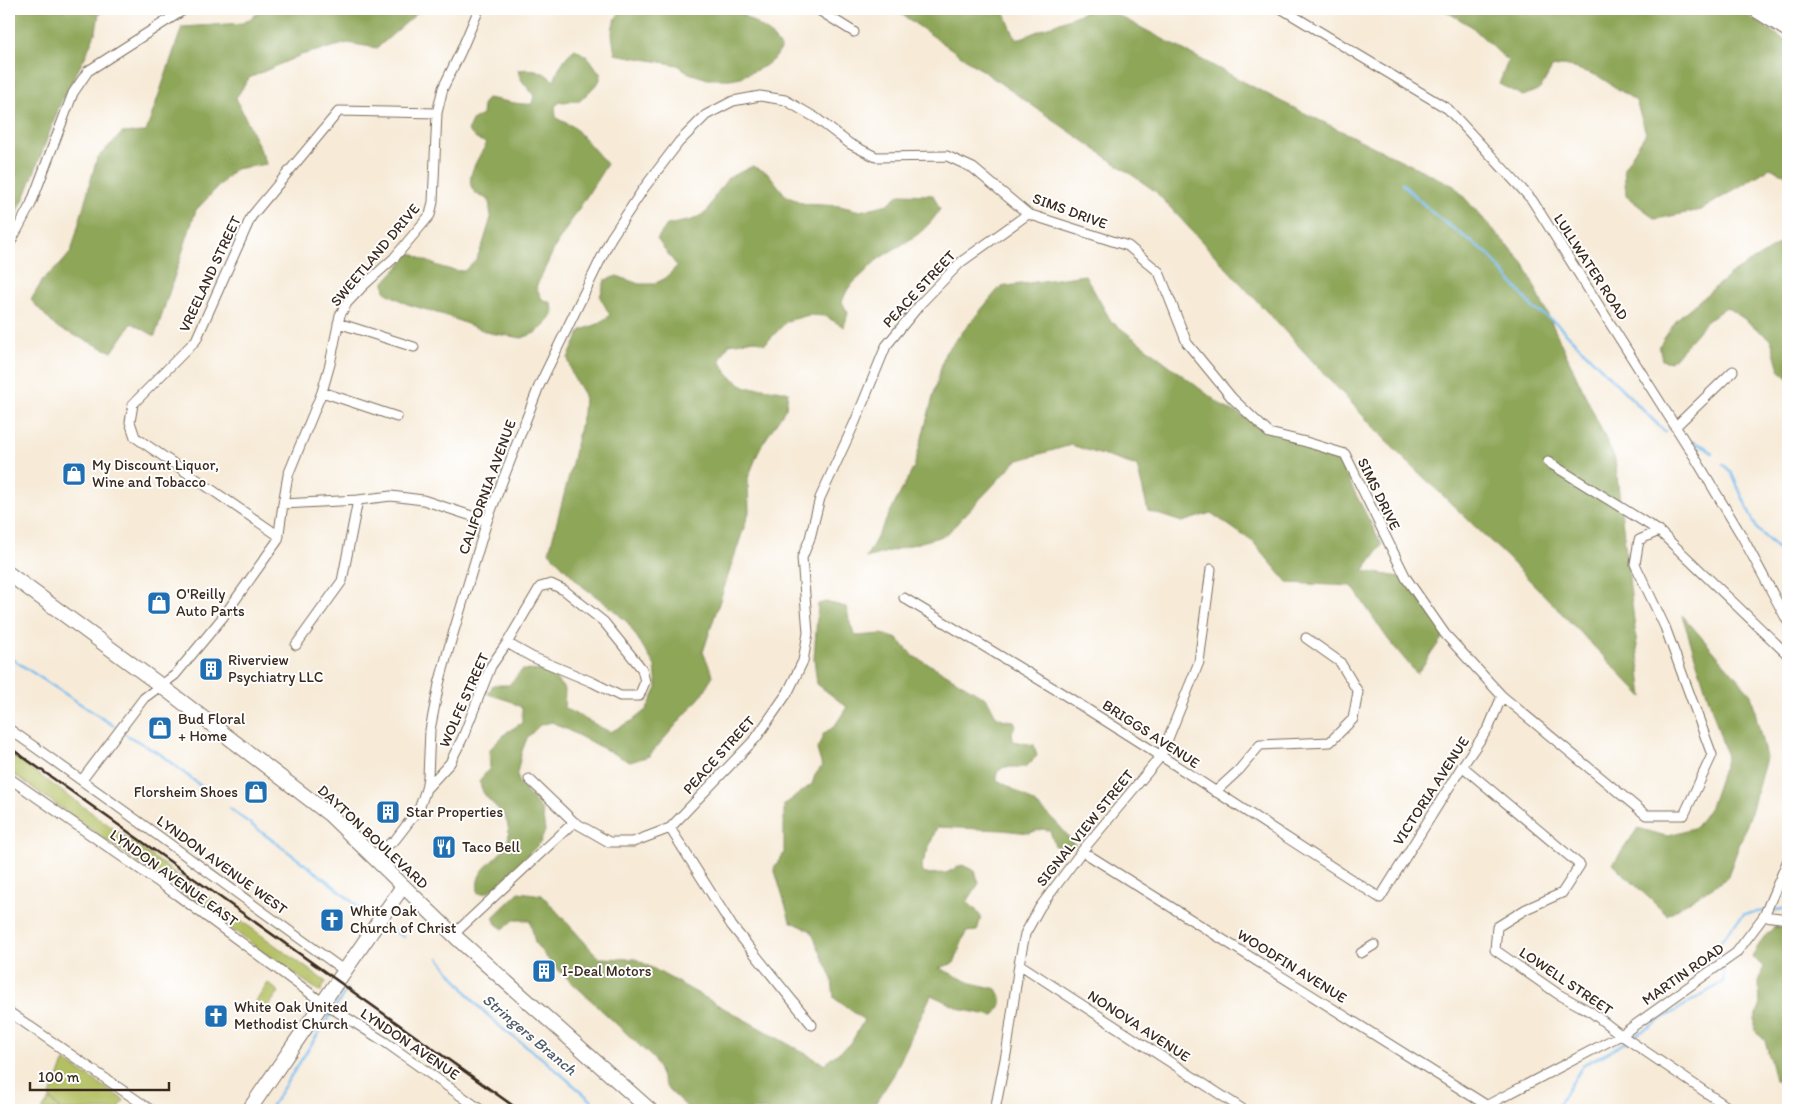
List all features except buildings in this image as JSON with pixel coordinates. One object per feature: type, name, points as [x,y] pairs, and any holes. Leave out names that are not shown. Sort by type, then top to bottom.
[{"type":"highway","points":[[1758,9],[1788,28]]},
{"type":"main road","name":"DAYTON BOULEVARD","points":[[9,574],[160,685],[330,815],[454,934],[650,1110]]},
{"type":"main road","points":[[249,1110],[403,886]]},
{"type":"street","points":[[9,245],[31,204],[73,93],[88,71],[185,9]]},
{"type":"street","name":"SWEETLAND DRIVE","points":[[82,780],[144,698],[176,675],[227,613],[278,540],[288,475],[322,392],[340,315],[347,303],[394,258],[430,215],[433,202],[437,114],[443,88],[479,9]]},
{"type":"street","points":[[816,9],[854,32]]},
{"type":"street","name":"LULLWATER ROAD","points":[[1282,9],[1448,109],[1532,200],[1676,427],[1743,538],[1788,622]]},
{"type":"street","name":"SIMS DRIVE","points":[[679,142],[706,115],[734,102],[760,96],[785,100],[816,118],[850,144],[876,157],[947,156],[973,168],[1028,214],[1128,246],[1159,272],[1187,342],[1232,398],[1269,434],[1306,442],[1345,454],[1406,578],[1445,634],[1502,696],[1646,815],[1684,815],[1712,755],[1665,627],[1635,564],[1639,540],[1659,531]]},
{"type":"street","name":"VREELAND STREET","points":[[279,536],[135,437],[130,422],[132,404],[196,340],[251,217],[339,111],[437,114]]},
{"type":"street","name":"CALIFORNIA AVENUE","points":[[372,856],[395,840],[419,809],[426,789],[430,730],[439,684],[487,521],[539,386],[611,238],[644,188],[679,142]]},
{"type":"street","name":"PEACE STREET","points":[[529,779],[574,822],[609,842],[633,842],[670,828],[756,738],[788,692],[803,661],[808,632],[802,558],[810,538],[820,498],[855,422],[886,346],[922,302],[961,262],[1028,214]]},
{"type":"street","points":[[338,323],[414,347]]},
{"type":"street","points":[[1676,427],[1733,371]]},
{"type":"street","points":[[322,392],[397,417]]},
{"type":"street","points":[[1548,462],[1659,531],[1788,655]]},
{"type":"street","points":[[283,504],[358,500],[391,496],[423,500],[487,521]]},
{"type":"street","points":[[296,645],[342,581],[358,500]]},
{"type":"street","name":"SIGNAL VIEW STREET","points":[[995,1110],[1008,1049],[1019,964],[1025,934],[1040,907],[1082,851],[1161,756],[1199,662],[1211,569]]},
{"type":"street","name":"WOLFE STREET","points":[[426,789],[450,763],[464,737],[491,666],[540,587],[551,584],[564,590],[604,622],[642,669],[645,682],[639,696],[620,696],[532,657],[507,643]]},
{"type":"street","name":"BRIGGS AVENUE","points":[[904,598],[1063,694],[1380,898]]},
{"type":"street","points":[[1215,792],[1239,770],[1260,745],[1330,742],[1353,719],[1358,692],[1340,662],[1306,638]]},
{"type":"street","name":"VICTORIA AVENUE","points":[[1380,898],[1462,766],[1489,727],[1502,696]]},
{"type":"street","name":"LYNDON AVENUE WEST","points":[[9,728],[345,971]]},
{"type":"street","name":"LOWELL STREET","points":[[1462,766],[1580,865],[1562,893],[1526,909],[1497,927],[1496,950],[1558,994],[1591,1012],[1621,1035],[1732,1110]]},
{"type":"street","name":"LYNDON AVENUE EAST","points":[[9,778],[177,895],[322,1002]]},
{"type":"street","points":[[454,934],[574,822]]},
{"type":"street","points":[[670,828],[732,926],[812,1026]]},
{"type":"street","name":"WOODFIN AVENUE","points":[[1082,851],[1490,1108]]},
{"type":"street","points":[[1788,860],[1764,916],[1788,919]]},
{"type":"street","name":"MARTIN ROAD","points":[[1478,1110],[1490,1108],[1621,1035],[1736,953],[1764,916]]},
{"type":"street","points":[[1361,954],[1374,945]]},
{"type":"street","name":"NONOVA AVENUE","points":[[1019,964],[1244,1110]]},
{"type":"street","name":"LYNDON AVENUE","points":[[322,1002],[385,1042],[481,1110]]},
{"type":"street","points":[[9,1012],[151,1110]]},
{"type":"green space","points":[[9,9],[106,9],[99,14],[96,31],[85,57],[61,102],[26,194],[9,230]]},
{"type":"green space","points":[[265,9],[422,9],[377,48],[348,43],[301,55],[249,78],[236,98],[267,164],[235,169],[196,210],[155,336],[132,323],[112,352],[56,327],[31,300],[44,278],[60,265],[71,252],[97,158],[122,133],[146,132],[182,27],[243,23]]},
{"type":"green space","points":[[623,9],[734,9],[767,31],[781,47],[776,57],[765,66],[741,77],[708,79],[689,73],[678,65],[615,54],[612,30],[615,20]]},
{"type":"green space","points":[[894,9],[1003,9],[1016,40],[1092,9],[1106,9],[1280,101],[1454,186],[1524,264],[1615,459],[1643,697],[1507,557],[1394,449],[1155,191]]},
{"type":"green space","points":[[1442,9],[1738,9],[1788,42],[1788,176],[1770,168],[1701,210],[1656,219],[1626,196],[1624,168],[1646,133],[1636,101],[1598,76],[1565,65],[1552,68],[1540,89],[1523,96],[1499,84],[1508,61],[1471,26]]},
{"type":"green space","points":[[575,49],[589,58],[601,75],[599,82],[580,101],[560,102],[555,106],[556,118],[574,127],[607,164],[556,245],[536,287],[542,299],[551,303],[554,313],[544,326],[535,333],[522,338],[490,333],[444,315],[407,304],[385,292],[384,282],[411,253],[424,260],[457,271],[464,271],[476,260],[491,218],[489,200],[476,193],[471,185],[474,166],[487,143],[476,139],[468,131],[472,120],[482,115],[483,104],[487,98],[532,104],[534,96],[520,78],[518,70],[529,69],[538,71],[554,81],[567,56]]},
{"type":"green space","points":[[753,166],[768,173],[786,196],[805,204],[840,206],[860,211],[888,204],[900,194],[933,195],[940,209],[927,226],[913,238],[878,260],[850,286],[842,302],[848,313],[844,327],[825,316],[809,315],[787,321],[765,344],[755,340],[729,344],[720,360],[727,374],[746,388],[764,388],[788,392],[786,408],[760,448],[748,478],[749,512],[703,652],[713,675],[703,694],[649,756],[630,762],[552,722],[540,725],[527,738],[517,773],[519,783],[542,810],[545,831],[540,843],[498,885],[486,893],[478,893],[478,882],[481,874],[503,849],[509,833],[505,818],[484,794],[479,781],[490,768],[489,750],[507,732],[522,723],[522,708],[510,701],[488,694],[493,685],[509,685],[522,670],[549,671],[565,690],[564,708],[610,732],[632,721],[647,709],[657,688],[655,666],[628,623],[582,586],[549,552],[583,413],[584,395],[572,375],[568,358],[581,330],[598,324],[610,315],[600,297],[605,280],[617,276],[639,284],[654,284],[666,278],[677,266],[657,239],[667,225],[692,220],[707,212],[715,196],[728,178]]},
{"type":"green space","points":[[1788,235],[1788,378],[1779,370],[1771,340],[1726,307],[1706,322],[1671,362],[1662,360],[1659,346],[1678,318],[1731,274],[1776,246]]},
{"type":"green space","points":[[1085,275],[1111,321],[1224,407],[1338,460],[1382,545],[1363,571],[1406,578],[1445,634],[1417,674],[1387,638],[1352,586],[1288,583],[1253,542],[1211,513],[1182,522],[1148,511],[1137,466],[1071,445],[1016,461],[946,535],[866,558],[914,467],[945,353],[1000,287]]},
{"type":"green space","points":[[826,602],[846,607],[856,636],[882,634],[898,639],[913,656],[987,699],[996,716],[1014,721],[1016,726],[1012,731],[1013,741],[1034,745],[1037,756],[1026,767],[1004,767],[997,772],[997,780],[1021,794],[1049,815],[1075,845],[1055,846],[1050,831],[1043,829],[1029,833],[937,827],[921,867],[924,874],[946,873],[962,865],[975,871],[979,883],[967,902],[981,917],[977,931],[966,932],[954,963],[939,968],[971,983],[997,989],[1001,997],[1001,1003],[994,1016],[963,1010],[931,995],[893,1076],[871,1110],[690,1110],[666,1087],[654,1059],[551,963],[535,943],[530,920],[514,920],[503,929],[496,924],[493,917],[519,892],[542,895],[599,958],[636,959],[824,1064],[851,1043],[864,1020],[834,998],[832,979],[811,931],[790,921],[774,868],[784,853],[784,805],[812,784],[815,775],[822,766],[817,750],[824,733],[834,727],[847,707],[817,684],[814,658],[818,604]]},
{"type":"green space","points":[[1682,615],[1751,694],[1766,758],[1750,816],[1727,878],[1667,915],[1613,864],[1638,828],[1666,836],[1696,827],[1710,807],[1727,757]]},
{"type":"green space","points":[[9,753],[326,982],[320,992],[9,771]]},
{"type":"green space","points":[[1774,927],[1788,928],[1788,994],[1785,1008],[1788,1010],[1788,1080],[1786,1081],[1775,1080],[1765,1041],[1755,1030],[1755,1019],[1760,1007],[1759,983],[1763,967],[1752,956],[1764,937]]},
{"type":"green space","points":[[268,983],[279,992],[263,1013],[253,1006]]},
{"type":"green space","points":[[65,1061],[124,1100],[118,1110],[61,1110],[49,1097]]},
{"type":"green space","points":[[50,1099],[60,1110],[42,1110]]},
{"type":"waterway","points":[[1402,184],[1435,215],[1488,254],[1533,308],[1557,324],[1665,432]]},
{"type":"waterway","points":[[1693,442],[1706,447],[1712,453]]},
{"type":"waterway","points":[[1723,464],[1731,472],[1757,529],[1778,549],[1788,565]]},
{"type":"waterway","name":"Stringers Branch","points":[[9,657],[114,726]]},
{"type":"waterway","name":"Stringers Branch","points":[[123,733],[160,754],[202,787]]},
{"type":"waterway","name":"Stringers Branch","points":[[229,808],[330,883],[374,920]]},
{"type":"waterway","points":[[1769,911],[1783,909],[1788,904]]},
{"type":"waterway","points":[[1631,1038],[1723,982],[1723,973],[1717,954],[1721,941],[1744,914],[1764,911]]},
{"type":"waterway","name":"Stringers Branch","points":[[383,925],[404,937]]},
{"type":"waterway","name":"Stringers Branch","points":[[439,958],[477,1005],[504,1030],[542,1058],[592,1101]]},
{"type":"waterway","points":[[269,1110],[347,989]]},
{"type":"waterway","points":[[1553,1110],[1584,1064],[1627,1041]]},
{"type":"railway","points":[[9,747],[519,1110]]},
{"type":"place","name":"My Discount Liquor, Wine and Tobacco","points":[[74,474]]},
{"type":"place","name":"O'Reilly Auto Parts","points":[[159,603]]},
{"type":"place","name":"Riverview Psychiatry LLC","points":[[211,669]]},
{"type":"place","name":"Bud Floral + Home","points":[[160,728]]},
{"type":"place","name":"Florsheim Shoes","points":[[256,792]]},
{"type":"place","name":"Star Properties","points":[[388,812]]},
{"type":"place","name":"Taco Bell","points":[[444,847]]},
{"type":"place","name":"White Oak Church of Christ","points":[[332,920]]},
{"type":"place","name":"I-Deal Motors","points":[[544,971]]},
{"type":"place","name":"White Oak United Methodist Church","points":[[216,1016]]}]
